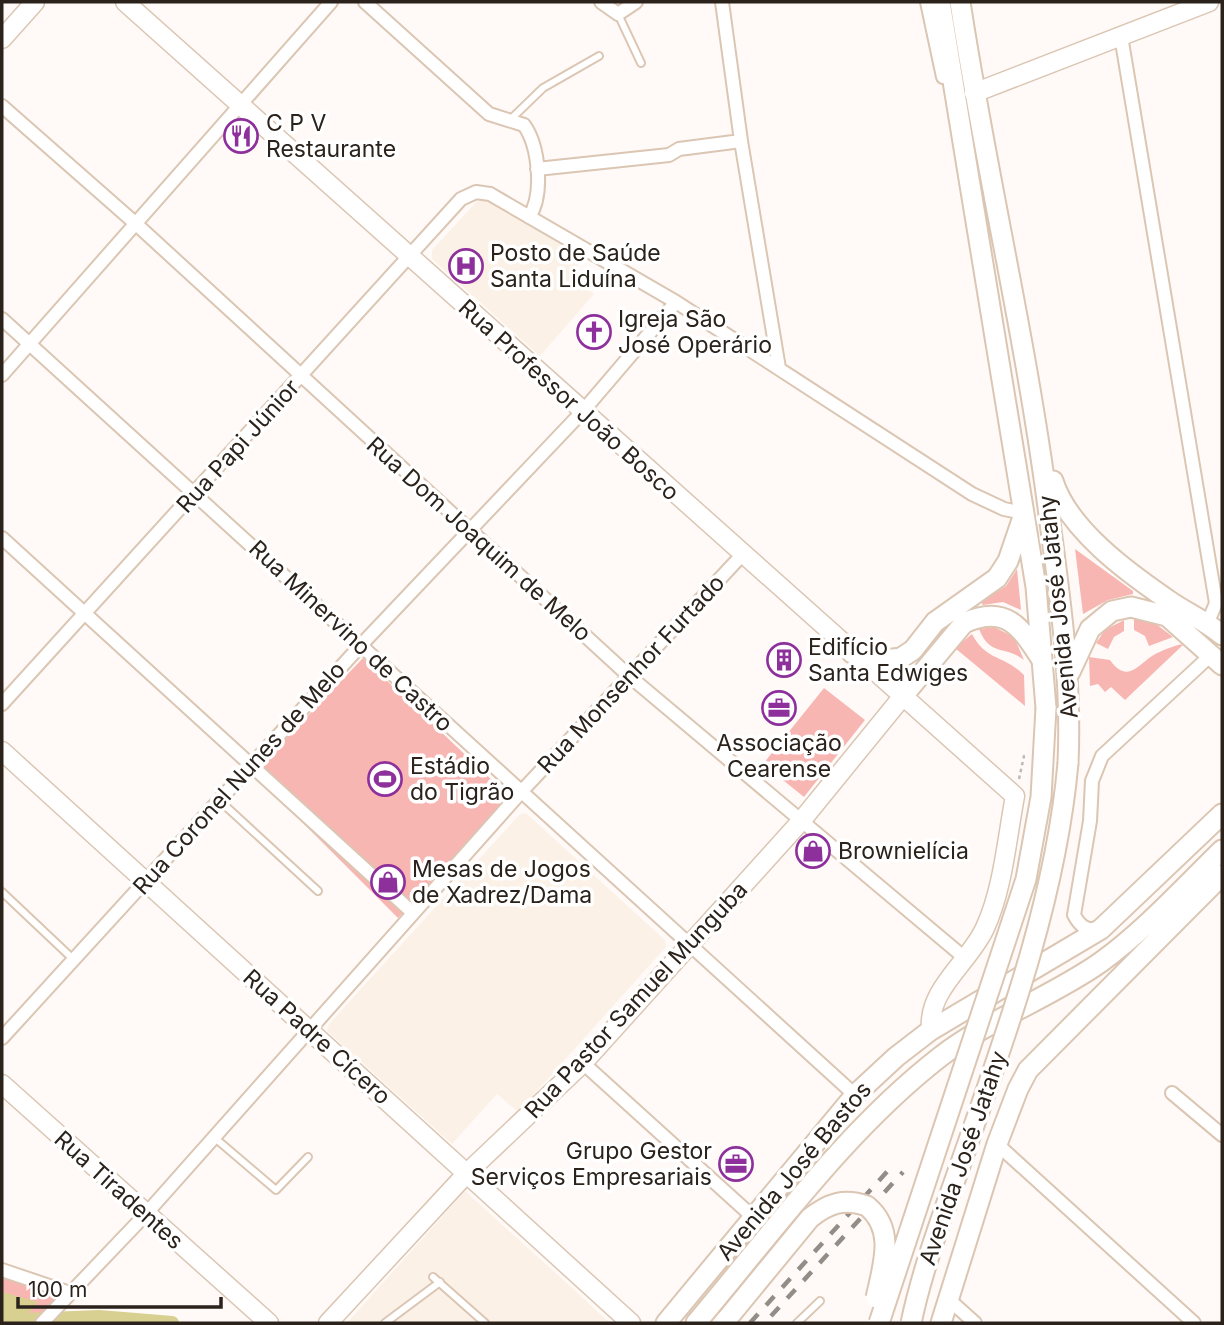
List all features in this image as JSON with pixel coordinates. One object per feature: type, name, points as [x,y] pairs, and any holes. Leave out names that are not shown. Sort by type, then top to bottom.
[{"type":"main road","name":"Avenida José Jatahy","points":[[911,1323],[923,1273],[998,1058],[1048,888],[1066,796],[1070,710],[1040,441],[966,99],[940,2]]},
{"type":"main road","name":"Avenida José Jatahy","points":[[878,1323],[1026,879],[1041,797],[1046,708],[1045,664],[966,99],[960,2]]},
{"type":"main road","points":[[1040,441],[1060,503],[1068,514],[1129,571],[1170,602],[1215,628]]},
{"type":"main road","points":[[852,653],[886,660],[901,658],[913,650],[944,614],[997,578],[1007,561],[1024,513]]},
{"type":"main road","points":[[1068,677],[1090,629],[1101,619],[1122,608],[1142,608],[1167,616],[1216,660]]},
{"type":"main road","points":[[903,696],[964,623],[977,617],[999,617],[1019,627],[1045,664]]},
{"type":"main road","name":"Avenida José Bastos","points":[[666,1323],[855,1095],[895,1056],[931,1030],[1101,929],[1222,814]]},
{"type":"main road","name":"Avenida José Bastos","points":[[696,1323],[843,1149],[880,1110],[942,1055],[1100,963],[1132,937],[1222,850]]},
{"type":"main road","points":[[942,1323],[997,1144],[1018,1088],[1028,1070],[1222,875]]},
{"type":"main road","points":[[724,1321],[810,1218],[827,1205],[855,1202],[877,1214],[886,1238],[875,1306],[878,1323]]},
{"type":"street","points":[[2,39],[35,2]]},
{"type":"street","name":"Rua Professor João Bosco","points":[[125,2],[1015,796]]},
{"type":"street","points":[[2,375],[331,2]]},
{"type":"street","points":[[365,2],[489,114],[502,120],[512,118],[528,130],[537,169],[535,205],[529,217],[676,302],[972,494],[1004,509],[1024,513]]},
{"type":"street","points":[[601,2],[618,13],[636,2]]},
{"type":"street","points":[[722,2],[741,141],[779,368]]},
{"type":"street","name":"Avenida José Jatahy","points":[[928,2],[943,78],[966,99]]},
{"type":"street","points":[[966,99],[1209,2]]},
{"type":"street","points":[[1121,36],[1216,603],[1215,628]]},
{"type":"street","name":"Rua Dom Joaquim de Melo","points":[[2,106],[135,223],[628,675],[966,959]]},
{"type":"street","points":[[537,169],[669,155],[679,149],[741,141]]},
{"type":"street","name":"Rua Papi Júnior","points":[[2,704],[461,200],[476,192],[491,194],[529,217]]},
{"type":"street","name":"Rua Coronel Nunes de Melo","points":[[2,1038],[362,644],[583,411],[676,302]]},
{"type":"street","name":"Rua Minervino de Castro","points":[[2,319],[855,1095]]},
{"type":"street","points":[[2,538],[412,912]]},
{"type":"street","name":"Rua Monsenhor Furtado","points":[[42,1323],[145,1215],[521,792],[742,555]]},
{"type":"street","points":[[1101,929],[1090,930],[1079,924],[1074,915],[1096,768],[1110,746],[1216,660]]},
{"type":"street","name":"Rua Pastor Samuel Munguba","points":[[328,1323],[403,1252],[468,1172],[583,1063],[802,820],[903,696]]},
{"type":"street","name":"Rua Padre Cícero","points":[[2,751],[631,1323]]},
{"type":"street","points":[[931,1030],[929,1014],[940,990],[966,959],[986,927],[1015,796]]},
{"type":"street","points":[[583,1063],[753,1217]]},
{"type":"street","name":"Rua Tiradentes","points":[[2,1084],[145,1215],[269,1323]]},
{"type":"street","points":[[1172,1093],[1222,1135]]},
{"type":"street","points":[[997,1144],[1194,1323]]},
{"type":"street","points":[[2,1270],[70,1293]]},
{"type":"street","points":[[955,1305],[975,1323]]},
{"type":"lane","points":[[618,13],[641,62]]},
{"type":"lane","points":[[512,118],[543,88],[600,57]]},
{"type":"lane","points":[[219,799],[318,891]]},
{"type":"lane","points":[[2,892],[74,959]]},
{"type":"lane","points":[[213,1137],[276,1190],[308,1157]]},
{"type":"lane","points":[[433,1276],[485,1323]]},
{"type":"lane","points":[[385,1323],[440,1282]]},
{"type":"lane","points":[[797,1323],[820,1301]]},
{"type":"path","points":[[1015,796],[1024,757]]},
{"type":"shaded area","points":[[486,198],[583,259],[571,274],[594,294],[540,356],[432,259],[432,250],[479,199]]},
{"type":"shaded area","points":[[1075,549],[1133,591],[1133,594],[1108,600],[1083,614]]},
{"type":"shaded area","points":[[1017,569],[1021,610],[1003,602],[983,605],[981,602],[1006,586]]},
{"type":"shaded area","points":[[1134,619],[1156,624],[1173,637],[1149,646],[1145,636],[1134,630]]},
{"type":"shaded area","points":[[1124,620],[1124,631],[1114,637],[1108,649],[1096,643],[1105,630]]},
{"type":"shaded area","points":[[994,627],[1014,637],[1024,660],[988,644],[979,629]]},
{"type":"shaded area","points":[[972,634],[990,654],[1024,675],[1025,706],[955,648]]},
{"type":"shaded area","points":[[1184,644],[1125,700],[1111,687],[1105,692],[1098,684],[1090,686],[1089,657],[1110,660],[1116,667],[1127,672],[1159,652]]},
{"type":"shaded area","name":"Estádio do Tigrão","points":[[363,658],[512,799],[398,918],[253,773]]},
{"type":"shaded area","points":[[824,688],[865,720],[804,797],[763,764]]},
{"type":"shaded area","points":[[526,813],[665,940],[666,947],[518,1112],[497,1094],[452,1144],[327,1031],[329,1024],[520,814]]},
{"type":"shaded area","points":[[465,1191],[570,1286],[610,1323],[347,1323]]},
{"type":"shaded area","points":[[2,1274],[61,1294],[33,1323],[2,1323]]},
{"type":"shaded area","points":[[2,1292],[38,1302],[20,1323],[2,1323]]},
{"type":"waterway","points":[[23,1320],[99,1317],[172,1323]]},
{"type":"railway","points":[[750,1323],[894,1164]]},
{"type":"railway","points":[[771,1316],[903,1172]]},
{"type":"place","name":"C P V Restaurante","points":[[241,136]]},
{"type":"place","name":"Posto de Saúde Santa Liduína","points":[[466,266]]},
{"type":"place","name":"Igreja São José Operário","points":[[594,332]]},
{"type":"place","name":"Edifício Santa Edwiges","points":[[784,660]]},
{"type":"place","name":"Associação Cearense","points":[[779,708]]},
{"type":"place","name":"Estádio do Tigrão","points":[[385,779]]},
{"type":"place","name":"Brownielícia","points":[[813,851]]},
{"type":"place","name":"Mesas de Jogos de Xadrez/Dama","points":[[388,882]]},
{"type":"place","name":"Grupo Gestor Serviços Empresariais","points":[[736,1164]]}]
